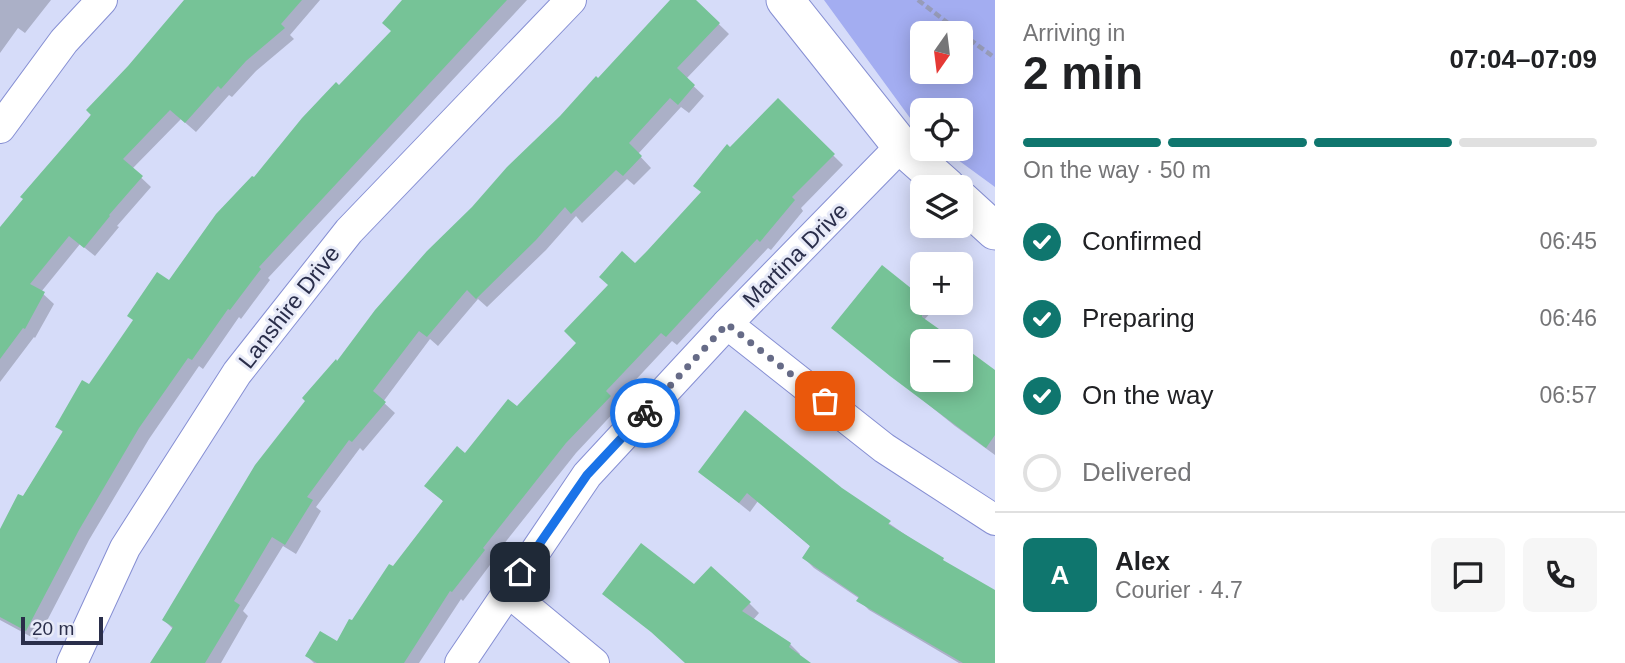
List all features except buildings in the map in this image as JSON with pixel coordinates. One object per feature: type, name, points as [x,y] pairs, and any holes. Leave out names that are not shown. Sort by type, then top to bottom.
[{"type":"street","points":[[0,128],[64,41],[102,0]]},
{"type":"street","name":"Lanshire Drive","points":[[72,663],[125,548],[237,373],[349,231],[571,0]]},
{"type":"street","points":[[785,0],[901,146],[934,175]]},
{"type":"street","name":"Martina Drive","points":[[460,663],[587,475],[727,324],[901,146]]},
{"type":"street","points":[[973,211],[995,231]]},
{"type":"street","points":[[727,324],[884,448],[995,520]]},
{"type":"street","points":[[507,591],[594,663]]},
{"type":"path","points":[[918,0],[945,21]]},
{"type":"path","points":[[973,42],[995,58]]},
{"type":"shaded area","points":[[824,0],[995,0],[995,187],[959,161],[973,161],[973,98],[910,98],[910,118]]},
{"type":"way so far","points":[[645,413],[727,324],[825,401]]},
{"type":"route","points":[[520,572],[587,475],[645,413]]}]
